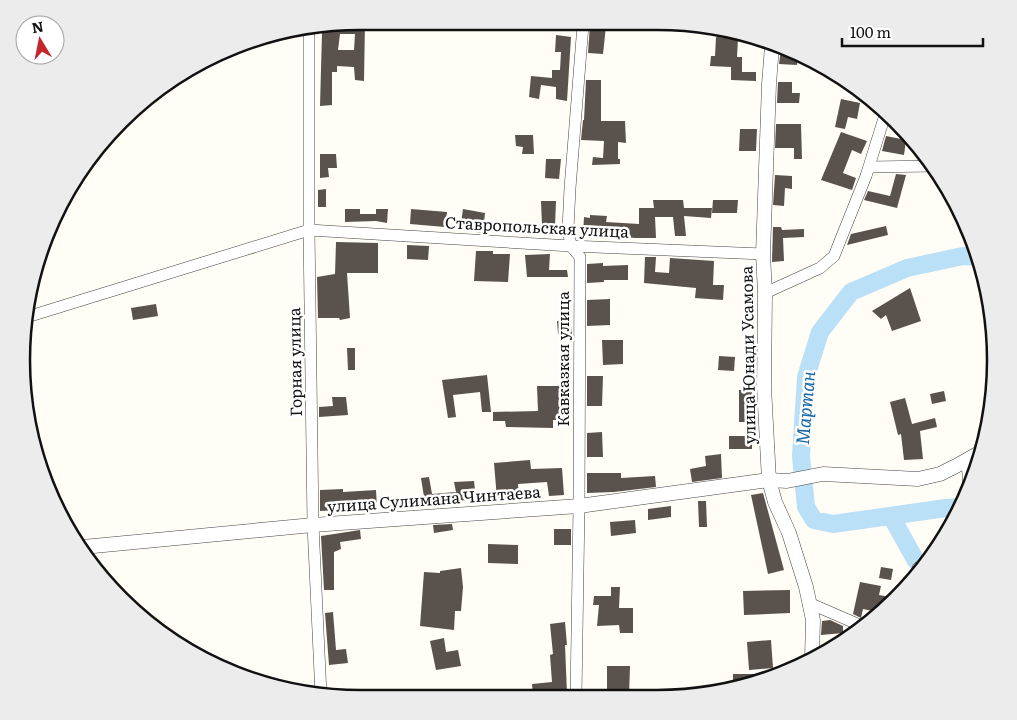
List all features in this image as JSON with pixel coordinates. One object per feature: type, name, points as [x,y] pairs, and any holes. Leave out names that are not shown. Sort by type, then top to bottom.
[{"type":"street","name":"Кавказкая улица","points":[[576,690],[580,257],[572,246],[568,229],[583,30]]},
{"type":"street","name":"Горная улица","points":[[309,34],[309,230],[313,525],[321,687]]},
{"type":"street","name":"улица Юнади Усамова","points":[[772,51],[763,254],[765,293],[764,387],[769,480],[775,502],[789,533],[806,587],[813,620],[812,651]]},
{"type":"street","points":[[765,293],[820,268],[834,256],[870,167],[883,120]]},
{"type":"street","points":[[870,167],[924,166]]},
{"type":"street","name":"Ставропольская улица","points":[[309,230],[572,246],[763,254]]},
{"type":"street","points":[[33,315],[309,230]]},
{"type":"street","name":"улица Сулимана Чинтаева","points":[[88,546],[313,525],[579,506],[823,474],[918,479],[940,474],[972,457]]},
{"type":"street","points":[[967,460],[968,470]]},
{"type":"street","points":[[809,603],[856,623]]},
{"type":"building","points":[[365,30],[364,81],[355,80],[354,67],[337,66],[337,72],[332,72],[332,105],[320,106],[322,33],[317,33]],"holes":[[[340,34],[355,34],[354,50],[338,50]]]},
{"type":"building","points":[[590,30],[606,30],[603,54],[588,53]]},
{"type":"building","points":[[556,35],[571,37],[567,101],[556,99],[556,87],[541,85],[539,99],[529,97],[531,76],[552,78],[552,70],[560,70],[561,52],[555,52]]},
{"type":"building","points":[[716,37],[738,40],[737,57],[742,57],[742,72],[756,72],[756,81],[731,80],[731,67],[710,66],[711,56],[715,56]]},
{"type":"building","points":[[780,54],[797,61],[797,65],[779,64]]},
{"type":"building","points":[[586,80],[601,80],[601,121],[625,121],[626,143],[618,142],[618,159],[620,159],[620,164],[592,165],[593,157],[603,158],[604,141],[581,140]]},
{"type":"building","points":[[778,82],[792,82],[792,93],[800,93],[799,103],[777,103]]},
{"type":"building","points":[[841,99],[860,103],[857,119],[848,117],[845,129],[835,127]]},
{"type":"building","points":[[776,124],[801,124],[802,159],[794,159],[794,148],[775,148]]},
{"type":"building","points":[[740,129],[757,129],[756,151],[739,151]]},
{"type":"building","points":[[841,132],[867,141],[861,154],[852,150],[843,173],[856,178],[852,190],[821,180]]},
{"type":"building","points":[[515,135],[533,135],[534,154],[522,154],[523,147],[516,146]]},
{"type":"building","points":[[886,136],[902,139],[906,143],[904,155],[882,151]]},
{"type":"building","points":[[320,154],[336,154],[337,168],[328,168],[329,177],[320,178]]},
{"type":"building","points":[[546,159],[561,159],[559,179],[545,178]]},
{"type":"building","points":[[896,174],[906,175],[897,208],[864,200],[868,191],[890,196]]},
{"type":"building","points":[[775,175],[792,176],[792,189],[785,188],[784,206],[773,205]]},
{"type":"building","points":[[326,189],[326,207],[318,207],[318,190]]},
{"type":"building","points":[[653,200],[683,200],[684,208],[712,208],[711,218],[684,216],[686,236],[675,236],[673,217],[655,217],[656,238],[583,234],[584,217],[590,218],[590,215],[607,216],[606,222],[639,224],[639,208],[654,208]]},
{"type":"building","points":[[713,200],[738,200],[737,213],[712,213]]},
{"type":"building","points":[[541,201],[556,201],[555,226],[542,225]]},
{"type":"building","points":[[345,209],[360,209],[360,214],[376,214],[376,209],[388,209],[387,223],[376,221],[345,222]]},
{"type":"building","points":[[411,209],[447,212],[445,227],[410,224]]},
{"type":"building","points":[[463,209],[485,213],[483,233],[460,230]]},
{"type":"building","points":[[886,226],[888,235],[847,245],[851,234]]},
{"type":"building","points":[[773,227],[781,227],[782,230],[804,229],[804,237],[783,238],[784,261],[772,262]]},
{"type":"building","points":[[336,242],[378,243],[378,273],[347,273],[350,318],[340,320],[339,318],[318,318],[317,277],[335,274]]},
{"type":"building","points":[[407,245],[429,246],[428,260],[407,259]]},
{"type":"building","points":[[476,251],[510,254],[508,282],[474,281]]},
{"type":"building","points":[[550,254],[549,270],[567,270],[568,277],[527,277],[525,255]]},
{"type":"building","points":[[645,257],[656,257],[655,272],[669,273],[670,258],[714,261],[713,285],[724,285],[723,300],[695,298],[696,288],[644,283]]},
{"type":"building","points":[[603,263],[603,266],[628,265],[628,280],[604,280],[604,282],[587,283],[587,264]]},
{"type":"building","points":[[910,288],[921,321],[892,331],[886,315],[881,319],[872,311]]},
{"type":"building","points":[[610,299],[610,325],[587,326],[587,300]]},
{"type":"building","points":[[156,304],[158,316],[133,320],[131,308]]},
{"type":"building","points":[[570,320],[572,334],[558,334],[557,321]]},
{"type":"building","points":[[602,340],[623,340],[623,364],[603,365]]},
{"type":"building","points":[[347,348],[355,348],[355,370],[348,370]]},
{"type":"building","points":[[719,356],[735,357],[734,371],[718,370]]},
{"type":"building","points":[[487,375],[491,412],[482,412],[480,392],[453,395],[456,417],[448,418],[442,380]]},
{"type":"building","points":[[587,376],[603,376],[602,406],[587,406]]},
{"type":"building","points":[[537,386],[560,386],[560,413],[570,413],[570,421],[553,420],[553,428],[506,427],[505,421],[493,421],[493,412],[538,411]]},
{"type":"building","points":[[739,390],[754,390],[755,422],[739,422]]},
{"type":"building","points":[[944,391],[946,401],[932,404],[930,394]]},
{"type":"building","points":[[332,397],[346,397],[348,415],[319,417],[319,407],[333,406]]},
{"type":"building","points":[[905,398],[912,424],[935,418],[937,427],[920,431],[923,459],[904,460],[901,434],[898,435],[890,402]]},
{"type":"building","points":[[602,432],[603,457],[587,457],[587,433]]},
{"type":"building","points":[[729,436],[752,436],[752,449],[729,449]]},
{"type":"building","points":[[721,454],[722,478],[692,482],[690,469],[706,466],[705,456]]},
{"type":"building","points":[[530,460],[531,469],[562,468],[564,495],[549,496],[547,482],[518,484],[519,498],[497,499],[494,463]]},
{"type":"building","points":[[587,473],[621,473],[621,478],[655,476],[656,487],[587,493]]},
{"type":"building","points":[[429,477],[432,494],[456,492],[454,482],[474,481],[476,499],[425,503],[421,478]]},
{"type":"building","points":[[343,489],[343,492],[376,490],[377,508],[320,511],[320,490]]},
{"type":"building","points":[[763,493],[784,570],[768,574],[751,495]]},
{"type":"building","points":[[698,501],[706,501],[707,527],[699,527]]},
{"type":"building","points":[[671,506],[671,517],[648,520],[648,509]]},
{"type":"building","points":[[635,520],[636,533],[611,536],[610,522]]},
{"type":"building","points":[[452,524],[453,530],[434,533],[433,525]]},
{"type":"building","points":[[554,529],[571,529],[571,545],[554,545]]},
{"type":"building","points":[[360,530],[361,539],[340,542],[341,549],[334,552],[334,590],[324,590],[321,536]]},
{"type":"building","points":[[488,544],[518,545],[518,564],[488,563]]},
{"type":"building","points":[[881,567],[893,569],[891,580],[879,578]]},
{"type":"building","points":[[461,568],[463,587],[461,611],[455,611],[454,630],[420,626],[424,572],[440,573],[440,571]]},
{"type":"building","points":[[860,582],[881,586],[879,595],[887,596],[875,608],[872,611],[863,609],[861,618],[853,614]]},
{"type":"building","points":[[611,587],[620,587],[619,608],[633,608],[633,633],[620,633],[619,625],[597,626],[599,605],[593,605],[594,596],[611,596]]},
{"type":"building","points":[[790,590],[790,613],[744,615],[743,591]]},
{"type":"building","points":[[333,612],[336,650],[346,649],[348,663],[329,665],[325,613]]},
{"type":"building","points":[[830,620],[843,626],[843,632],[821,635],[822,621]]},
{"type":"building","points":[[565,622],[567,690],[532,690],[532,684],[552,682],[550,655],[553,654],[550,624]]},
{"type":"building","points":[[444,638],[446,652],[458,650],[461,666],[436,670],[430,641]]},
{"type":"building","points":[[771,640],[773,668],[749,670],[747,642]]},
{"type":"building","points":[[607,666],[630,666],[629,690],[607,690]]},
{"type":"building","points":[[733,674],[755,674],[742,679],[733,681]]},
{"type":"waterway","name":"Мартан","points":[[952,508],[833,524],[814,520],[806,507],[801,456],[806,377],[820,332],[851,292],[907,268],[963,256],[970,256]]},
{"type":"waterway","points":[[891,516],[916,561]]}]
